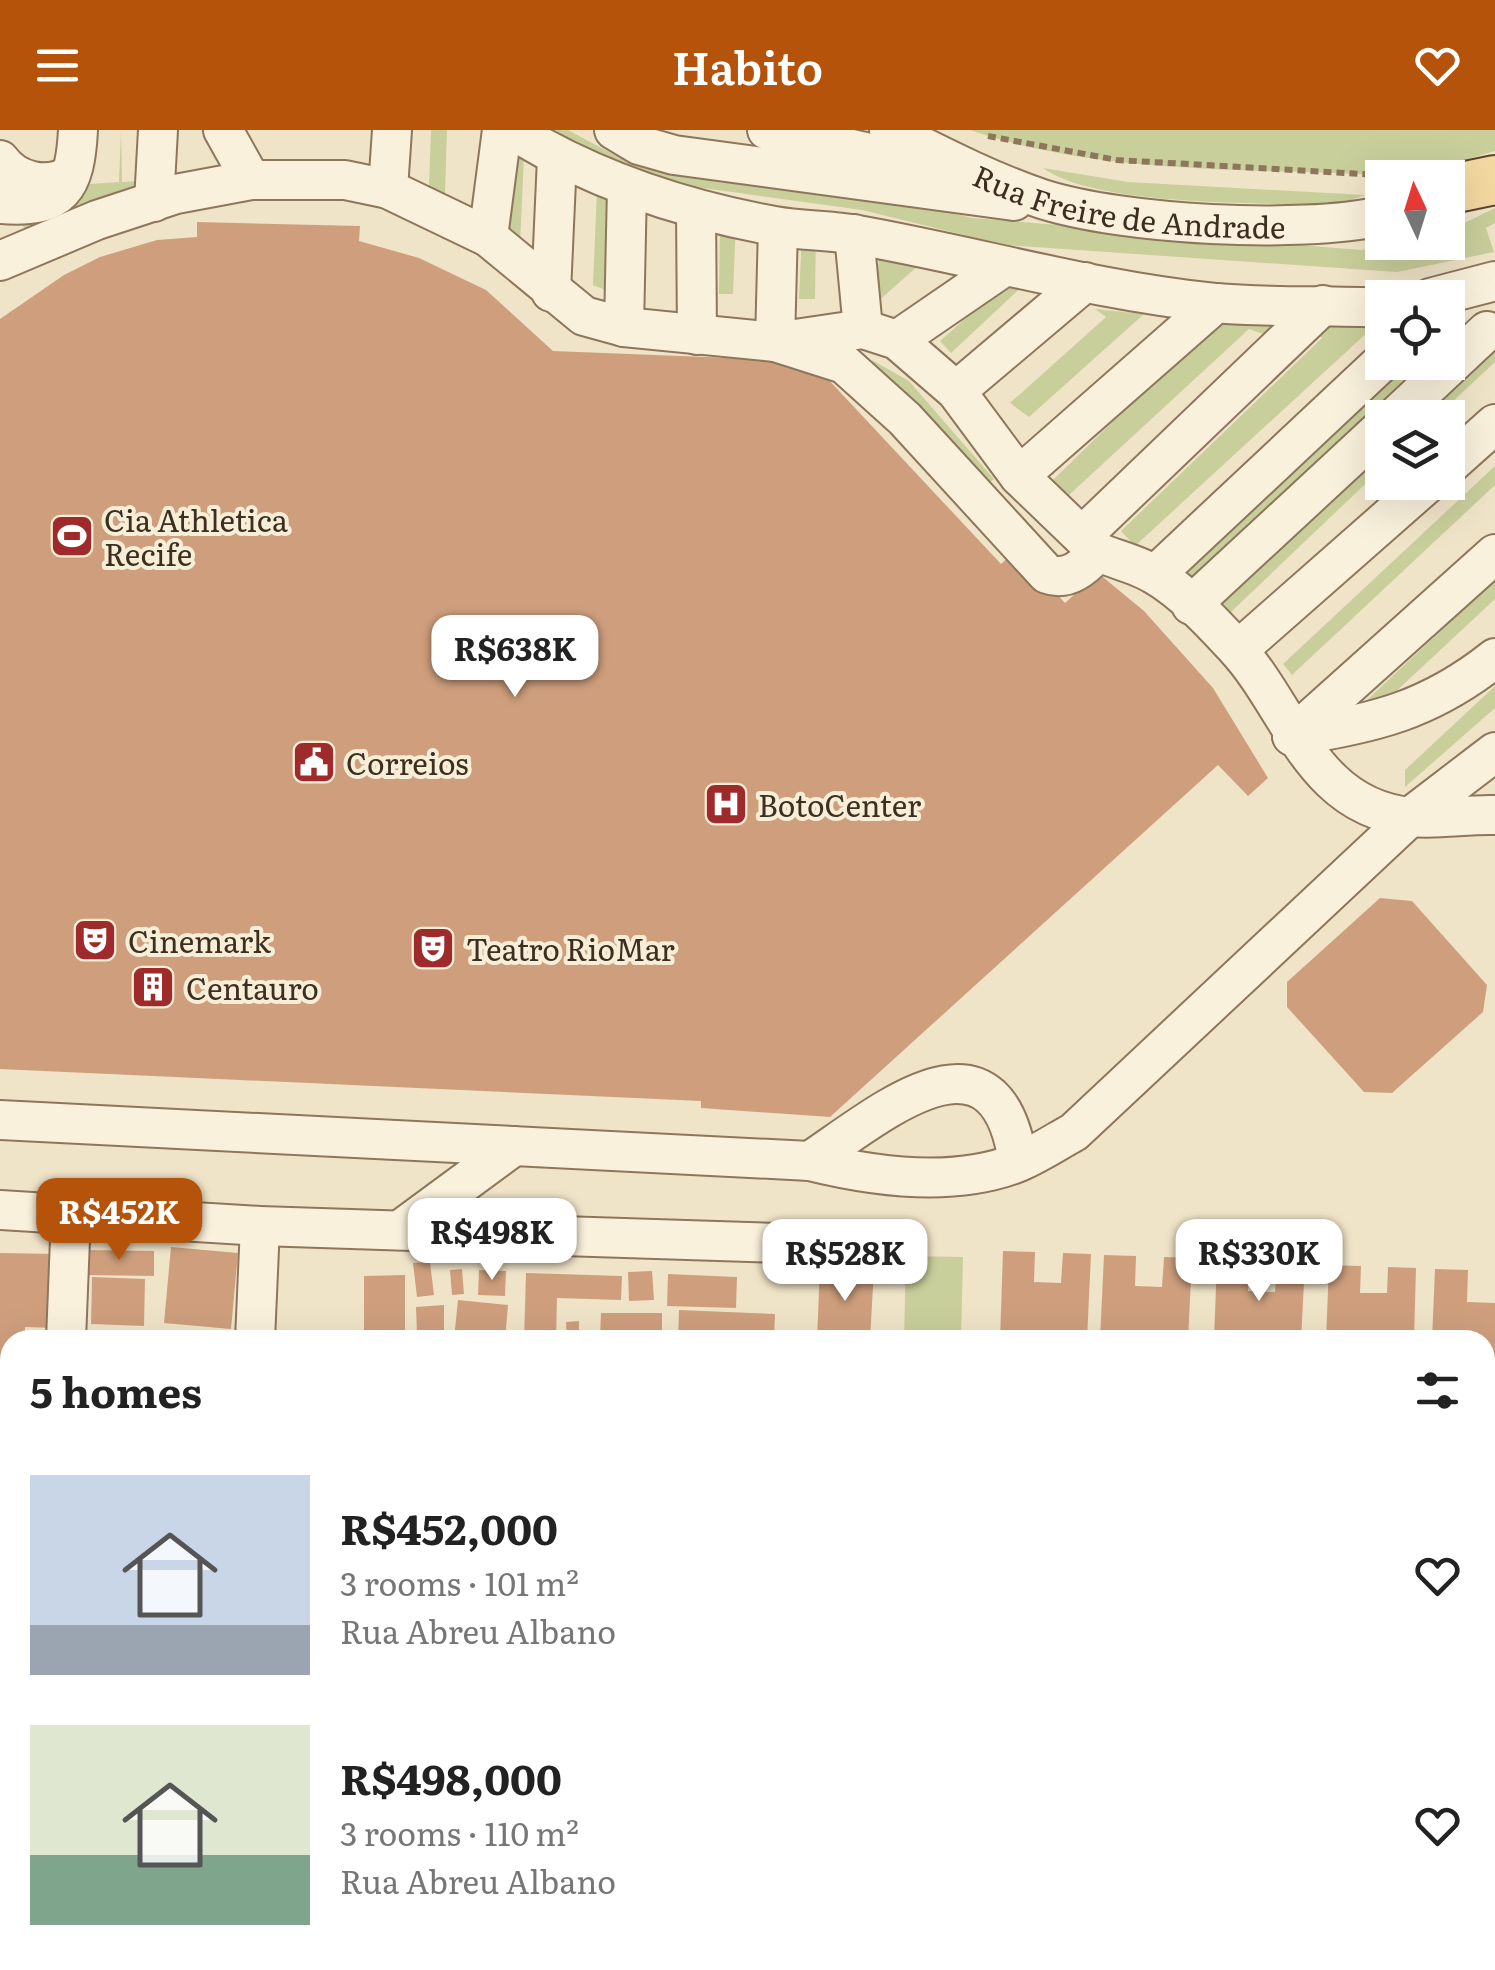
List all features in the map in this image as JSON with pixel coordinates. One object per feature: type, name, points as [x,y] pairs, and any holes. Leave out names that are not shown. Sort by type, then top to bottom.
[{"type":"street","points":[[0,204],[50,200],[68,188],[76,170],[78,130]]},
{"type":"street","points":[[154,202],[158,130]]},
{"type":"street","points":[[223,130],[251,180]]},
{"type":"street","points":[[388,190],[392,130]]},
{"type":"street","points":[[488,237],[502,130]]},
{"type":"street","points":[[512,130],[557,158],[696,210],[778,227],[854,234],[1085,282],[1216,303],[1365,307]]},
{"type":"street","points":[[614,130],[640,145],[674,155],[1086,211]]},
{"type":"street","points":[[661,130],[1041,198]]},
{"type":"street","points":[[767,130],[998,182]]},
{"type":"street","points":[[825,130],[956,149]]},
{"type":"street","points":[[863,130],[956,149]]},
{"type":"street","name":"Rua Freire de Andrade","points":[[890,130],[956,149],[998,182],[1086,211],[1279,225],[1365,217]]},
{"type":"street","points":[[551,292],[557,158]]},
{"type":"street","points":[[0,160],[34,182],[66,179],[76,170]]},
{"type":"street","points":[[0,218],[12,254],[154,202],[251,180],[345,180],[388,190],[488,237],[584,316],[624,326],[776,342],[880,335],[1005,266]]},
{"type":"street","points":[[624,326],[627,187]]},
{"type":"street","points":[[696,210],[696,334]]},
{"type":"street","points":[[776,342],[778,227]]},
{"type":"street","points":[[854,234],[880,335],[956,390],[1019,476],[1091,544],[1155,575],[1238,650],[1292,736],[1346,791],[1410,817],[1495,815]]},
{"type":"street","points":[[1465,289],[1495,281]]},
{"type":"street","points":[[956,390],[1085,282]]},
{"type":"street","points":[[1019,476],[1216,303]]},
{"type":"street","points":[[776,342],[844,364],[865,379],[1047,574],[1059,578],[1080,570],[1091,544],[1324,305]]},
{"type":"street","points":[[1414,400],[1491,332],[1465,320]]},
{"type":"street","points":[[1155,575],[1365,378]]},
{"type":"street","points":[[1465,451],[1495,424]]},
{"type":"street","points":[[1192,605],[1365,444]]},
{"type":"street","points":[[1238,650],[1409,500]]},
{"type":"street","points":[[1292,736],[1495,554]]},
{"type":"street","points":[[1292,736],[1408,712],[1454,690],[1495,658]]},
{"type":"street","points":[[0,1120],[810,1161],[863,1174],[972,1174],[1018,1162],[1074,1132],[1410,817],[1495,752]]},
{"type":"street","points":[[810,1161],[900,1099],[950,1082],[988,1095],[1008,1118],[1018,1162]]},
{"type":"street","points":[[400,1230],[514,1146]]},
{"type":"street","points":[[0,1210],[260,1226],[778,1242]]},
{"type":"street","points":[[66,1330],[71,1214]]},
{"type":"street","points":[[255,1330],[260,1226]]},
{"type":"path","points":[[956,149],[1032,147],[1117,160],[1468,179]]},
{"type":"green space","points":[[121,130],[122,182],[140,181],[140,197],[30,233],[13,217],[63,204],[88,184],[119,182]]},
{"type":"green space","points":[[431,130],[447,130],[445,195],[429,186]]},
{"type":"green space","points":[[543,130],[568,130],[622,159],[882,195],[972,218],[1365,250],[1365,260],[1455,260],[1397,272],[1005,245],[862,210],[631,178]]},
{"type":"green space","points":[[970,130],[1495,130],[1495,151],[1464,160],[1365,160],[1365,174],[1173,167],[1019,145]]},
{"type":"green space","points":[[509,146],[524,155],[520,246],[505,235]]},
{"type":"green space","points":[[1043,168],[1128,182],[1365,195],[1335,206],[1182,200],[1101,190],[1068,181]]},
{"type":"green space","points":[[597,190],[612,196],[608,291],[593,285]]},
{"type":"green space","points":[[1495,208],[1495,223],[1486,228],[1494,252],[1465,258],[1465,223]]},
{"type":"green space","points":[[720,218],[736,220],[733,294],[719,294]]},
{"type":"green space","points":[[802,230],[816,233],[815,299],[799,299]]},
{"type":"green space","points":[[880,247],[928,257],[875,304]]},
{"type":"green space","points":[[1011,278],[1029,280],[951,353],[940,341]]},
{"type":"green space","points":[[1095,309],[1144,314],[1029,417],[1010,403],[1106,317]]},
{"type":"green space","points":[[1279,321],[1272,337],[1249,329],[1068,496],[1053,480],[1205,331],[1197,322]]},
{"type":"green space","points":[[1322,322],[1365,326],[1365,335],[1135,546],[1121,531],[1322,338],[1315,330]]},
{"type":"green space","points":[[1495,342],[1495,362],[1454,400],[1433,400],[1454,380],[1465,380],[1465,370]]},
{"type":"green space","points":[[872,360],[909,381],[994,479],[980,490],[874,368]]},
{"type":"green space","points":[[1383,380],[1408,380],[1387,400],[1365,400],[1365,421],[1196,580],[1183,569]]},
{"type":"green space","points":[[1365,463],[1365,484],[1231,612],[1220,600]]},
{"type":"green space","points":[[1495,466],[1495,485],[1292,675],[1283,664],[1459,500],[1465,500],[1465,494]]},
{"type":"green space","points":[[1495,580],[1495,599],[1346,738],[1337,728]]},
{"type":"green space","points":[[1495,686],[1495,708],[1405,787],[1405,770]]},
{"type":"green space","points":[[906,1256],[963,1257],[961,1330],[904,1330]]},
{"type":"building","points":[[197,222],[360,226],[359,241],[419,258],[486,290],[553,351],[811,361],[1001,564],[1017,550],[1065,603],[1098,573],[1144,611],[1213,688],[1268,778],[1248,796],[1218,765],[830,1117],[701,1108],[701,1101],[0,1069],[0,319],[64,275],[100,257],[157,240],[197,237]]},
{"type":"building","points":[[1380,898],[1412,901],[1487,985],[1483,1012],[1392,1093],[1364,1092],[1287,1007],[1287,982]]},
{"type":"building","points":[[171,1247],[238,1253],[231,1329],[164,1323]]},
{"type":"building","points":[[85,1250],[154,1251],[154,1276],[84,1275]]},
{"type":"building","points":[[1003,1251],[1035,1252],[1034,1282],[1061,1283],[1063,1253],[1091,1254],[1087,1330],[1000,1330]]},
{"type":"building","points":[[0,1253],[57,1254],[56,1328],[0,1330]]},
{"type":"building","points":[[1104,1255],[1136,1256],[1135,1286],[1162,1287],[1164,1257],[1192,1258],[1188,1330],[1100,1330]]},
{"type":"building","points":[[1217,1260],[1249,1261],[1248,1291],[1275,1292],[1277,1262],[1305,1263],[1302,1330],[1214,1330]]},
{"type":"building","points":[[430,1262],[434,1295],[417,1297],[413,1263]]},
{"type":"building","points":[[1329,1265],[1361,1266],[1360,1293],[1387,1293],[1388,1267],[1416,1268],[1414,1330],[1326,1330]]},
{"type":"building","points":[[820,1266],[874,1269],[871,1330],[817,1330]]},
{"type":"building","points":[[462,1269],[464,1294],[452,1295],[450,1270]]},
{"type":"building","points":[[1435,1269],[1468,1270],[1467,1302],[1495,1303],[1495,1330],[1432,1330]]},
{"type":"building","points":[[479,1270],[506,1271],[505,1296],[478,1295]]},
{"type":"building","points":[[652,1271],[654,1300],[629,1301],[628,1272]]},
{"type":"building","points":[[526,1273],[622,1276],[621,1300],[557,1298],[556,1330],[524,1330]]},
{"type":"building","points":[[668,1274],[737,1277],[736,1308],[667,1306]]},
{"type":"building","points":[[405,1275],[405,1330],[364,1330],[364,1276]]},
{"type":"building","points":[[92,1277],[145,1279],[144,1326],[91,1324]]},
{"type":"building","points":[[458,1300],[508,1305],[506,1330],[455,1330]]},
{"type":"building","points":[[444,1305],[444,1330],[417,1330],[416,1307]]},
{"type":"building","points":[[679,1310],[775,1314],[774,1330],[678,1330]]},
{"type":"building","points":[[601,1313],[662,1313],[662,1330],[600,1330]]},
{"type":"building","points":[[579,1321],[579,1330],[566,1330],[566,1322]]},
{"type":"place","name":"Cia Athletica Recife","points":[[72,536]]},
{"type":"place","name":"Correios","points":[[314,762]]},
{"type":"place","name":"BotoCenter","points":[[726,804]]},
{"type":"place","name":"Cinemark","points":[[95,940]]},
{"type":"place","name":"Teatro RioMar","points":[[433,948]]},
{"type":"place","name":"Centauro","points":[[153,987]]}]
